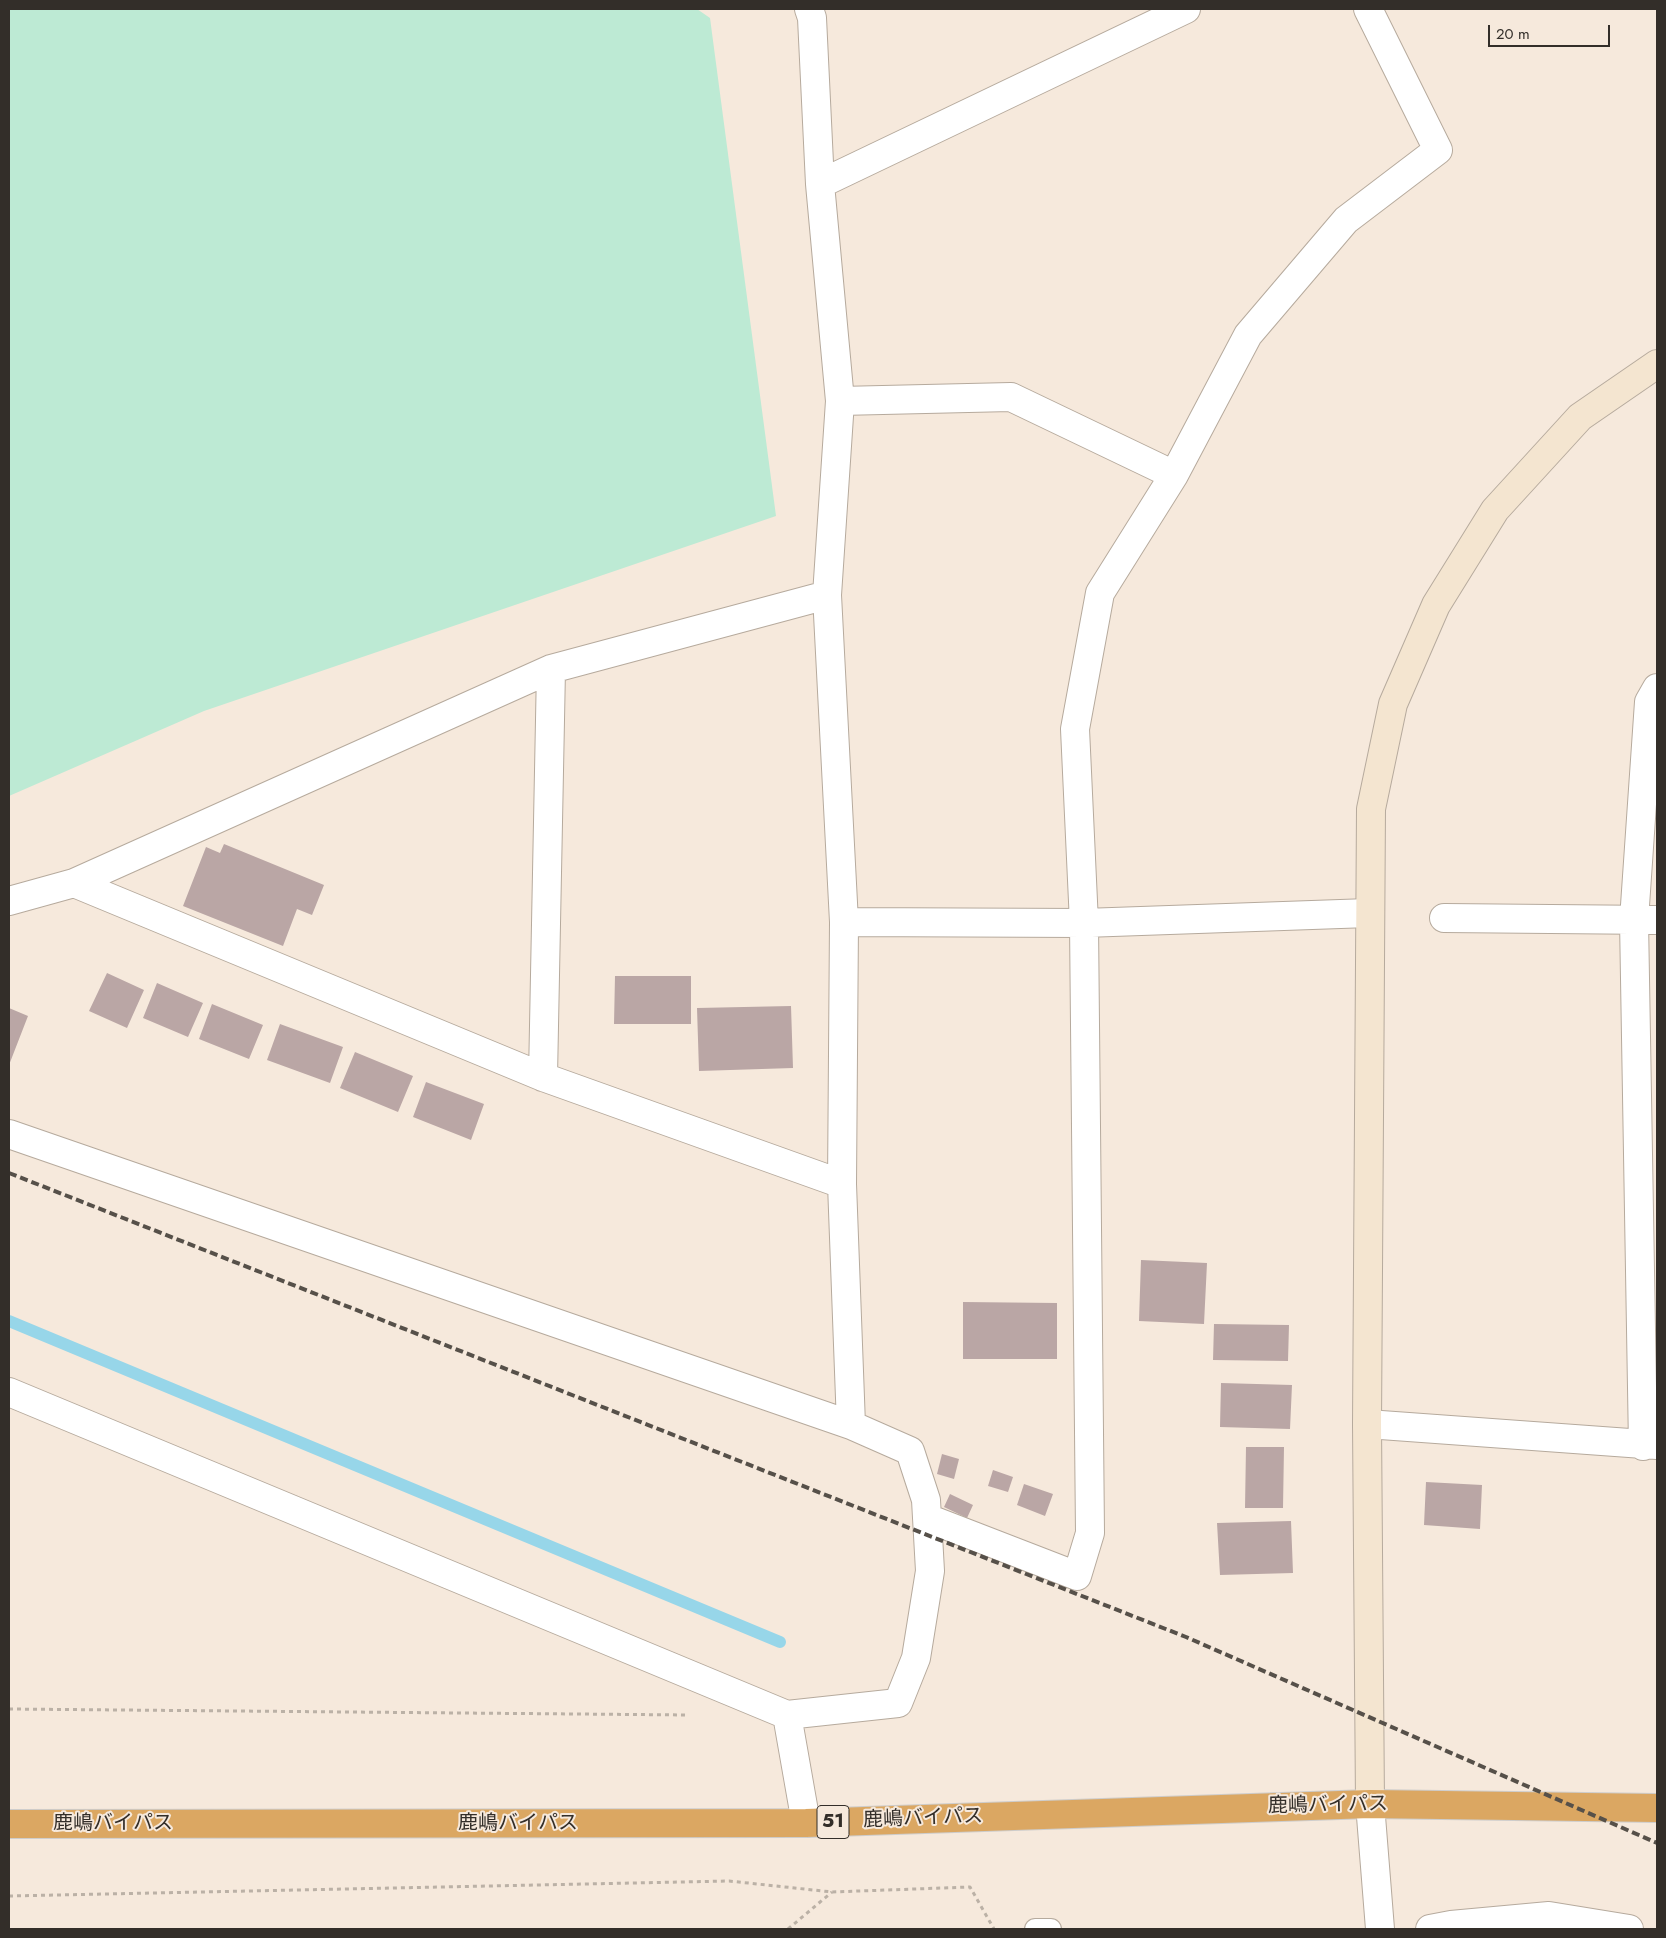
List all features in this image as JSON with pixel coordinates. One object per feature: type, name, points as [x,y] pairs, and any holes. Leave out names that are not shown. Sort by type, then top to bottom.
[{"type":"highway","name":"鹿嶋バイパス","points":[[9,1824],[806,1823],[1370,1804],[1657,1808]]},
{"type":"street","points":[[809,9],[812,18],[820,184],[840,401],[827,595],[844,922],[842,1184],[851,1425]]},
{"type":"street","points":[[820,184],[1186,9]]},
{"type":"street","points":[[927,1518],[1077,1576],[1090,1534],[1084,923],[1075,729],[1100,593],[1174,475],[1248,335],[1346,220],[1438,150],[1368,9]]},
{"type":"street","points":[[1380,1929],[1370,1804],[1366,1424],[1371,809],[1393,704],[1436,605],[1495,510],[1580,417],[1657,364]]},
{"type":"street","points":[[840,401],[1012,397],[1174,475]]},
{"type":"street","points":[[9,901],[74,883],[551,669],[827,595]]},
{"type":"street","points":[[543,1077],[551,669]]},
{"type":"street","points":[[1366,1424],[1650,1446],[1645,920],[1649,702],[1657,688]]},
{"type":"street","points":[[74,883],[543,1077],[842,1184]]},
{"type":"street","points":[[844,922],[1084,923],[1369,913]]},
{"type":"street","points":[[1444,918],[1645,920]]},
{"type":"street","points":[[9,1134],[851,1425],[910,1451],[926,1500],[930,1571],[916,1658],[898,1703],[787,1716],[9,1392]]},
{"type":"street","points":[[787,1716],[806,1823]]},
{"type":"street","points":[[1430,1929],[1451,1925],[1549,1916],[1629,1929]]},
{"type":"lane","points":[[1035,1929],[1051,1929]]},
{"type":"path","points":[[9,1709],[698,1715]]},
{"type":"path","points":[[9,1896],[729,1881],[832,1892],[970,1887],[994,1929]]},
{"type":"path","points":[[788,1929],[832,1892]]},
{"type":"green space","points":[[9,9],[697,9],[710,18],[776,516],[204,711],[9,796]]},
{"type":"building","points":[[224,844],[324,885],[312,915],[297,909],[283,946],[183,906],[206,847],[220,853]]},
{"type":"building","points":[[107,973],[144,990],[127,1028],[89,1011]]},
{"type":"building","points":[[615,976],[691,976],[691,1024],[614,1024]]},
{"type":"building","points":[[157,983],[203,1003],[188,1037],[143,1018]]},
{"type":"building","points":[[212,1004],[263,1025],[249,1059],[199,1039]]},
{"type":"building","points":[[791,1006],[793,1068],[699,1071],[697,1008]]},
{"type":"building","points":[[9,1008],[28,1016],[9,1065]]},
{"type":"building","points":[[280,1024],[343,1047],[330,1083],[267,1060]]},
{"type":"building","points":[[355,1052],[413,1076],[398,1112],[340,1088]]},
{"type":"building","points":[[426,1082],[484,1104],[471,1140],[413,1117]]},
{"type":"building","points":[[1141,1260],[1207,1263],[1204,1324],[1139,1321]]},
{"type":"building","points":[[963,1302],[1057,1303],[1057,1359],[963,1359]]},
{"type":"building","points":[[1214,1324],[1289,1325],[1288,1361],[1213,1360]]},
{"type":"building","points":[[1221,1383],[1292,1385],[1290,1429],[1220,1427]]},
{"type":"building","points":[[1246,1447],[1284,1447],[1283,1508],[1245,1508]]},
{"type":"building","points":[[942,1454],[959,1459],[954,1479],[937,1474]]},
{"type":"building","points":[[993,1470],[1013,1477],[1008,1492],[988,1486]]},
{"type":"building","points":[[1426,1482],[1482,1485],[1480,1529],[1424,1525]]},
{"type":"building","points":[[1024,1484],[1053,1494],[1045,1516],[1017,1505]]},
{"type":"building","points":[[950,1494],[973,1505],[967,1518],[944,1507]]},
{"type":"building","points":[[1291,1521],[1293,1573],[1220,1575],[1217,1523]]},
{"type":"waterway","points":[[9,1321],[780,1642]]},
{"type":"railway","points":[[9,1173],[1186,1637],[1657,1843]]}]
